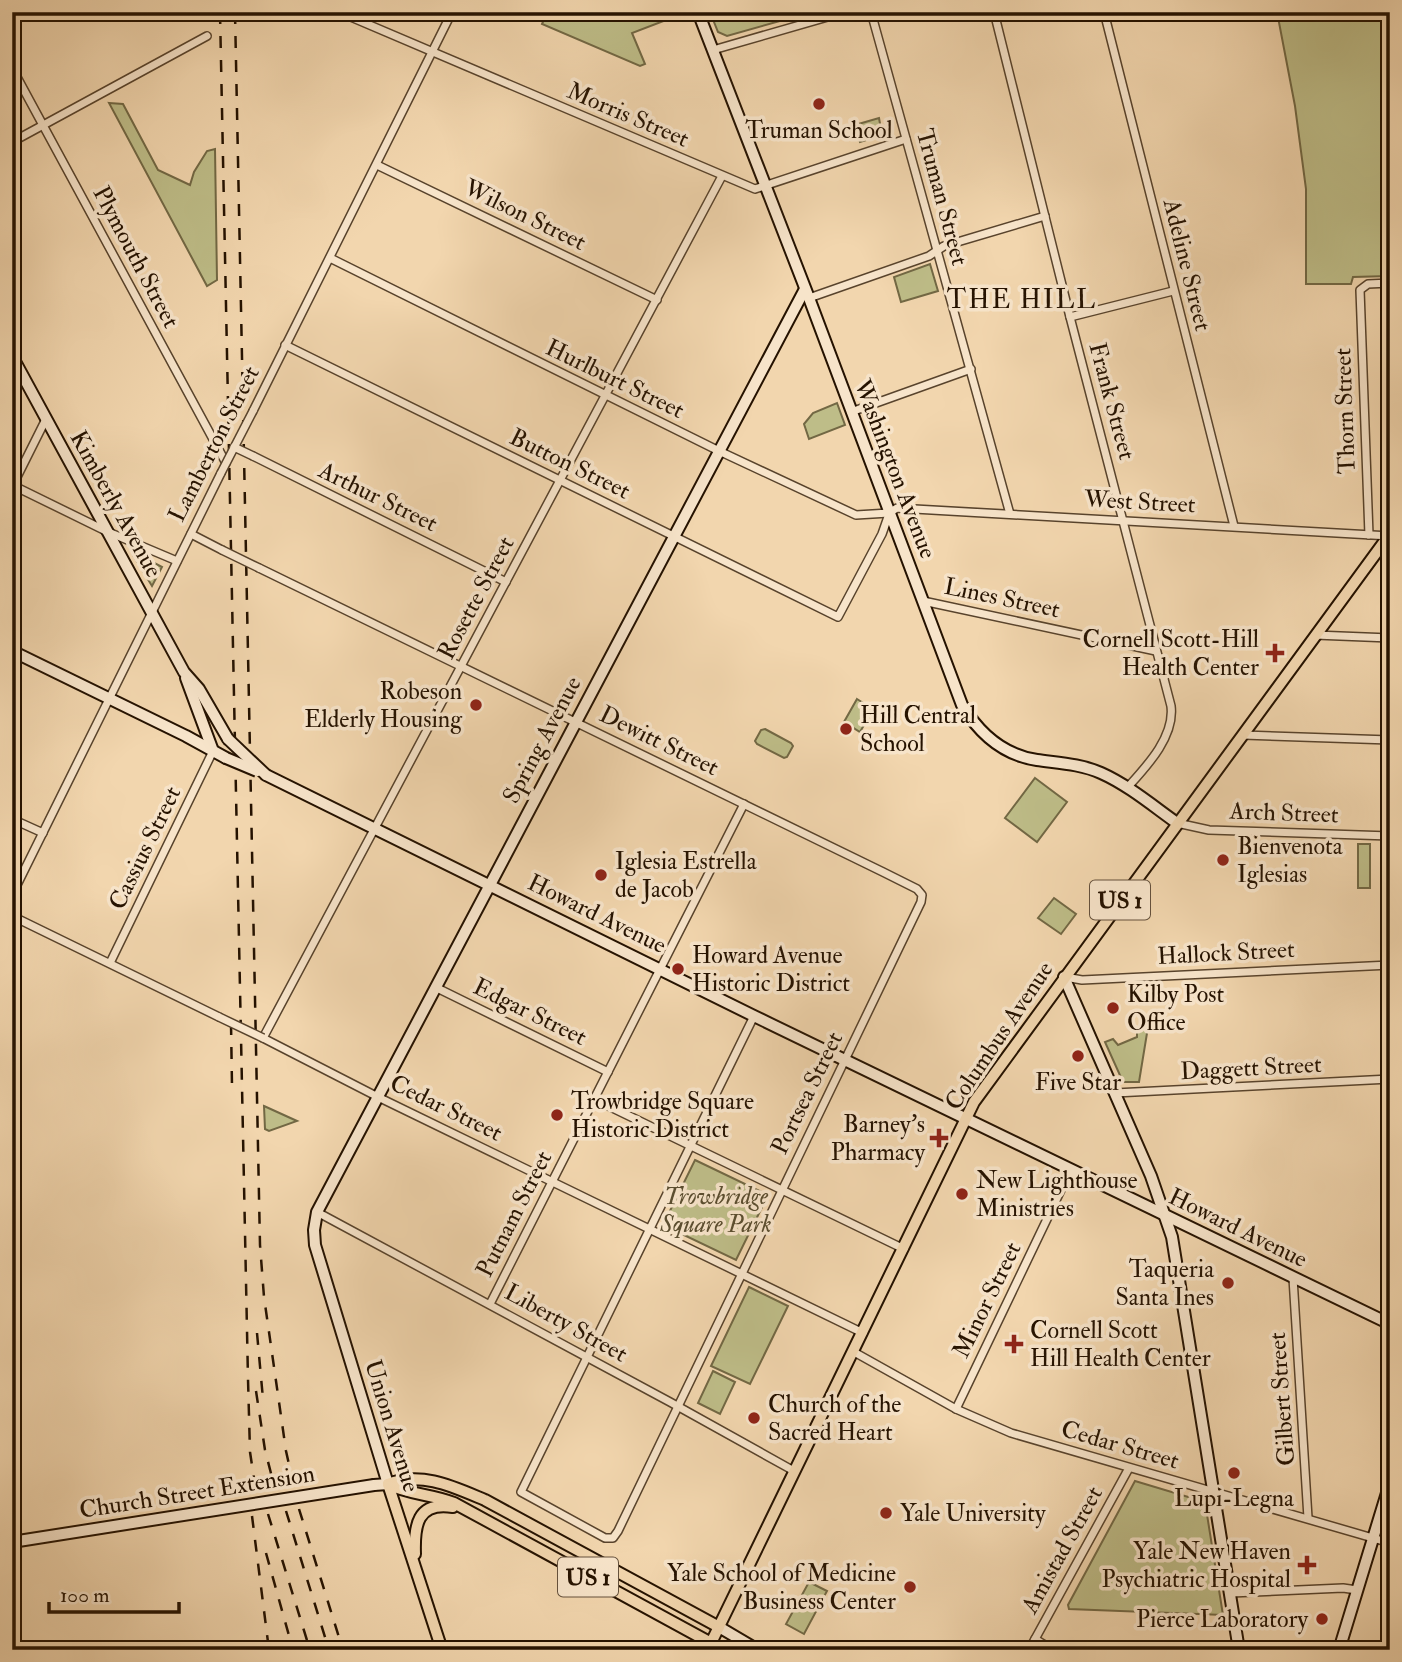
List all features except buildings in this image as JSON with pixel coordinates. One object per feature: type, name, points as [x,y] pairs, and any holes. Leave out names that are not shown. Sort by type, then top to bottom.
[{"type":"main road","name":"Washington Avenue","points":[[698,12],[962,705],[973,723],[1006,751],[1088,768],[1127,788],[1177,823]]},
{"type":"main road","name":"Spring Avenue","points":[[317,1212],[719,451],[807,294]]},
{"type":"main road","name":"Kimberly Avenue","points":[[12,356],[184,672]]},
{"type":"main road","name":"Columbus Avenue","points":[[709,1647],[974,1102],[1389,536]]},
{"type":"main road","name":"Howard Avenue","points":[[12,651],[754,1016],[1390,1324]]},
{"type":"main road","points":[[184,672],[199,689],[228,739],[266,775]]},
{"type":"main road","points":[[184,672],[213,751]]},
{"type":"main road","points":[[1064,977],[1151,1176],[1172,1237],[1239,1650]]},
{"type":"main road","name":"Union Avenue","points":[[317,1212],[315,1245],[442,1650]]},
{"type":"main road","name":"US 1","points":[[388,1484],[407,1479],[429,1480],[444,1483],[485,1500],[719,1627]]},
{"type":"main road","points":[[1339,1650],[1390,1483]]},
{"type":"main road","points":[[388,1484],[405,1492],[448,1501],[466,1510]]},
{"type":"main road","name":"Church Street Extension","points":[[12,1542],[388,1484]]},
{"type":"main road","name":"US 1","points":[[415,1566],[415,1531],[423,1514],[440,1506],[466,1510],[709,1647]]},
{"type":"main road","points":[[719,1627],[758,1650]]},
{"type":"main road","points":[[709,1647],[723,1650]]},
{"type":"street","name":"Morris Street","points":[[339,12],[755,189],[906,139]]},
{"type":"street","name":"Lamberton Street","points":[[12,895],[221,473],[224,460],[253,411],[452,12]]},
{"type":"street","points":[[713,50],[845,12]]},
{"type":"street","name":"Truman Street","points":[[871,12],[1010,514]]},
{"type":"street","name":"Frank Street","points":[[994,12],[1171,706],[1169,727],[1161,743],[1127,788]]},
{"type":"street","name":"Adeline Street","points":[[1104,12],[1234,526]]},
{"type":"street","points":[[12,142],[207,36]]},
{"type":"street","name":"Plymouth Street","points":[[12,68],[224,460]]},
{"type":"street","name":"Wilson Street","points":[[377,165],[657,299]]},
{"type":"street","name":"Rosette Street","points":[[264,1037],[722,176]]},
{"type":"street","points":[[807,294],[936,252],[944,246],[1045,216]]},
{"type":"street","name":"Hurlburt Street","points":[[330,258],[719,451],[856,515],[889,513]]},
{"type":"street","name":"Thorn Street","points":[[1369,534],[1360,290],[1368,284],[1390,283]]},
{"type":"street","points":[[1070,317],[1173,291]]},
{"type":"street","name":"Button Street","points":[[285,345],[838,617],[879,539],[889,513]]},
{"type":"street","points":[[851,412],[971,369]]},
{"type":"street","points":[[46,419],[13,485],[106,531],[177,561]]},
{"type":"street","name":"Arthur Street","points":[[234,447],[506,582]]},
{"type":"street","name":"West Street","points":[[889,513],[897,508],[1389,536]]},
{"type":"street","name":"Dewitt Street","points":[[191,534],[920,892]]},
{"type":"street","name":"Lines Street","points":[[923,601],[1156,651]]},
{"type":"street","points":[[1315,635],[1390,638]]},
{"type":"street","points":[[1242,735],[1390,740]]},
{"type":"street","name":"Cassius Street","points":[[110,963],[213,751]]},
{"type":"street","name":"Putnam Street","points":[[490,1304],[744,804]]},
{"type":"street","points":[[12,819],[43,833]]},
{"type":"street","name":"Arch Street","points":[[1177,823],[1209,830],[1390,836]]},
{"type":"street","name":"Portsea Street","points":[[588,1357],[521,1492],[605,1538],[612,1538],[618,1531],[921,902],[920,892]]},
{"type":"street","name":"Cedar Street","points":[[12,916],[264,1037],[378,1097],[863,1333]]},
{"type":"street","name":"Hallock Street","points":[[1064,977],[1082,980],[1390,965]]},
{"type":"street","name":"Edgar Street","points":[[435,987],[608,1072]]},
{"type":"street","points":[[588,1357],[754,1016]]},
{"type":"street","name":"Daggett Street","points":[[1115,1093],[1390,1079]]},
{"type":"street","points":[[594,1100],[904,1249]]},
{"type":"street","name":"Minor Street","points":[[956,1409],[1071,1169]]},
{"type":"street","name":"Liberty Street","points":[[317,1212],[794,1471]]},
{"type":"street","name":"Gilbert Street","points":[[1293,1278],[1308,1518]]},
{"type":"street","name":"Cedar Street","points":[[854,1352],[956,1409],[1011,1433],[1390,1543]]},
{"type":"street","name":"Amistad Street","points":[[1029,1650],[1129,1468]]},
{"type":"street","points":[[1231,1593],[1343,1588],[1357,1590]]},
{"type":"street","points":[[1035,1639],[1054,1650]]},
{"type":"green space","points":[[547,12],[687,12],[632,33],[645,64],[640,66],[542,24]]},
{"type":"green space","points":[[710,12],[792,12],[794,17],[727,36],[718,32]]},
{"type":"green space","points":[[1277,12],[1390,12],[1390,276],[1353,277],[1351,284],[1306,284],[1306,189],[1295,106]]},
{"type":"green space","points":[[109,103],[123,104],[158,170],[190,185],[194,172],[207,151],[215,149],[217,280],[207,286]]},
{"type":"green space","points":[[879,118],[882,135],[860,142],[855,125]]},
{"type":"green space","points":[[930,264],[938,291],[901,302],[894,277]]},
{"type":"green space","points":[[837,403],[845,425],[809,439],[804,424],[813,413]]},
{"type":"green space","points":[[135,553],[162,567],[152,586],[133,555]]},
{"type":"green space","points":[[857,699],[873,709],[860,732],[844,722]]},
{"type":"green space","points":[[765,729],[791,743],[793,746],[787,757],[784,758],[757,744],[755,741],[761,730]]},
{"type":"green space","points":[[1035,778],[1067,802],[1037,842],[1005,818]]},
{"type":"green space","points":[[1358,844],[1370,844],[1370,888],[1358,888]]},
{"type":"green space","points":[[1054,898],[1076,914],[1061,934],[1038,918]]},
{"type":"green space","points":[[1148,1027],[1139,1082],[1123,1082],[1105,1042],[1113,1039],[1118,1045],[1137,1037],[1137,1030]]},
{"type":"green space","points":[[264,1106],[297,1121],[269,1131],[265,1129]]},
{"type":"green space","name":"Trowbridge Square Park","points":[[695,1160],[768,1195],[736,1260],[663,1225]]},
{"type":"green space","points":[[749,1287],[788,1306],[750,1384],[711,1366]]},
{"type":"green space","points":[[713,1371],[735,1382],[720,1414],[698,1403]]},
{"type":"green space","points":[[1135,1481],[1205,1502],[1223,1615],[1069,1609],[1068,1605]]},
{"type":"green space","points":[[809,1582],[827,1591],[804,1634],[786,1624]]},
{"type":"railway","points":[[220,12],[248,1379],[250,1452],[256,1492]]},
{"type":"railway","points":[[235,12],[260,1245],[264,1297],[286,1451],[294,1487]]},
{"type":"railway","points":[[231,1023],[232,1086]]},
{"type":"railway","points":[[257,1333],[263,1399]]},
{"type":"railway","points":[[256,1391],[265,1450],[275,1489]]},
{"type":"railway","points":[[299,1509],[343,1650]]},
{"type":"railway","points":[[286,1511],[329,1650]]},
{"type":"railway","points":[[268,1514],[310,1650]]},
{"type":"railway","points":[[252,1516],[269,1650]]},
{"type":"railway","points":[[266,1553],[293,1650]]},
{"type":"place","name":"Truman School","points":[[819,104]]},
{"type":"place","name":"Cornell Scott-Hill Health Center","points":[[1275,653]]},
{"type":"place","name":"Robeson Elderly Housing","points":[[476,705]]},
{"type":"place","name":"Hill Central School","points":[[846,729]]},
{"type":"place","name":"Bienvenota Iglesias","points":[[1223,860]]},
{"type":"place","name":"Iglesia Estrella de Jacob","points":[[601,875]]},
{"type":"place","name":"Howard Avenue Historic District","points":[[678,969]]},
{"type":"place","name":"Kilby Post Office","points":[[1113,1008]]},
{"type":"place","name":"Five Star","points":[[1078,1056]]},
{"type":"place","name":"Trowbridge Square Historic District","points":[[557,1115]]},
{"type":"place","name":"Barney's Pharmacy","points":[[939,1138]]},
{"type":"place","name":"New Lighthouse Ministries","points":[[962,1194]]},
{"type":"place","name":"Taqueria Santa Ines","points":[[1228,1283]]},
{"type":"place","name":"Cornell Scott Hill Health Center","points":[[1014,1344]]},
{"type":"place","name":"Church of the Sacred Heart","points":[[754,1418]]},
{"type":"place","name":"Lupi-Legna","points":[[1234,1473]]},
{"type":"place","name":"Yale University","points":[[886,1513]]},
{"type":"place","name":"Yale New Haven Psychiatric Hospital","points":[[1307,1565]]},
{"type":"place","name":"Yale School of Medicine Business Center","points":[[910,1587]]},
{"type":"place","name":"Pierce Laboratory","points":[[1322,1619]]},
{"type":"district","name":"THE HILL","points":[[1022,300]]}]
